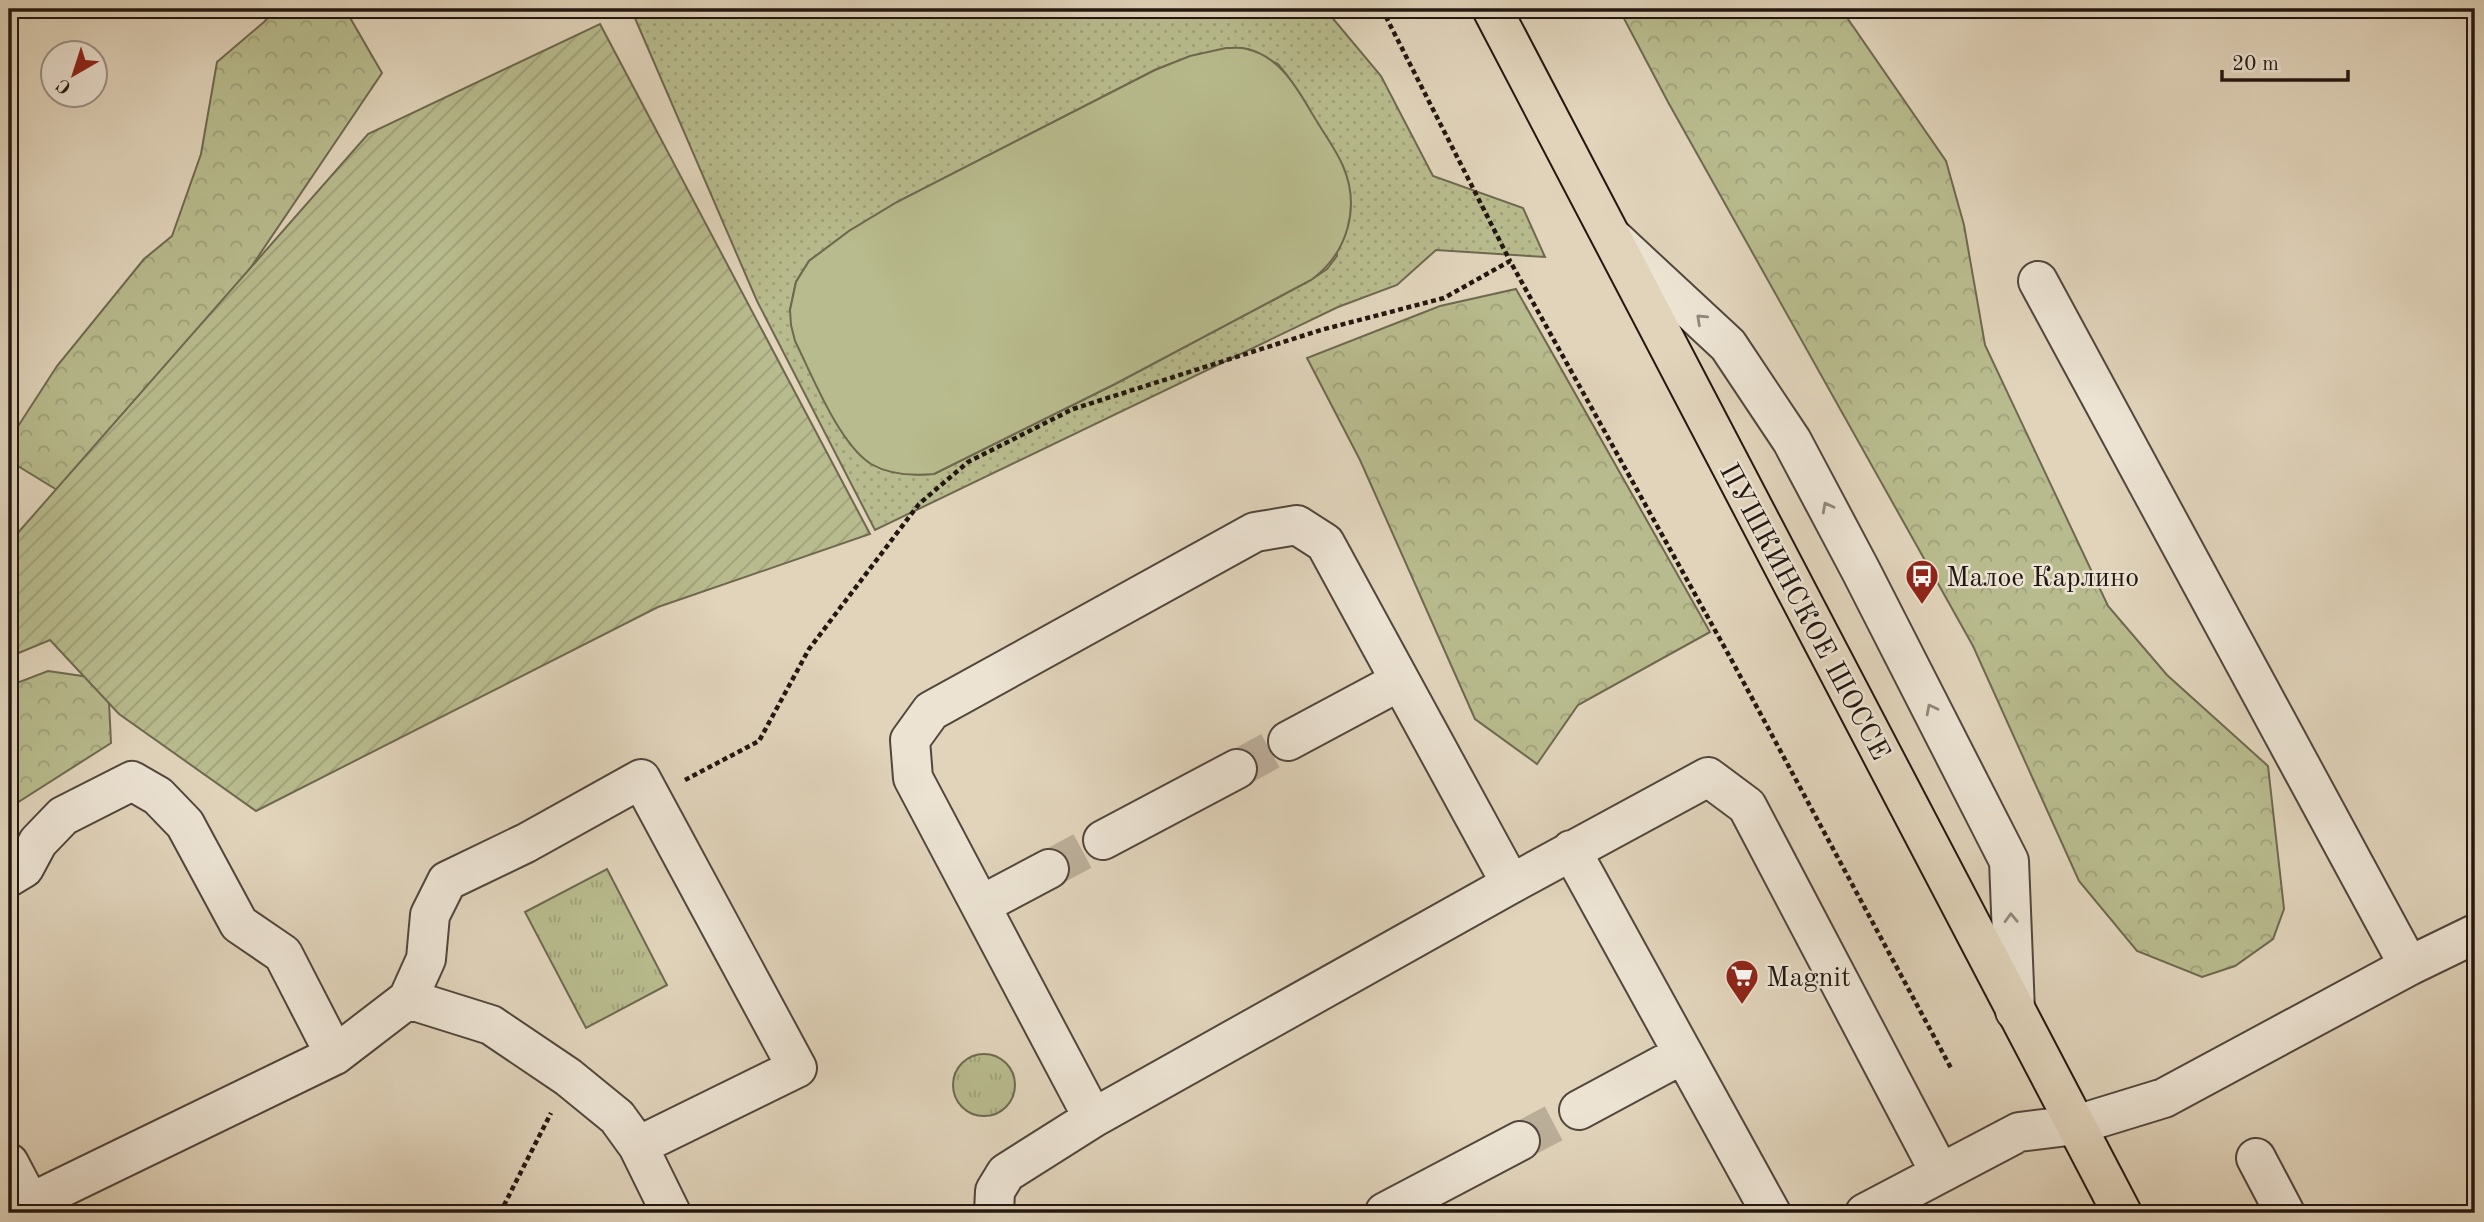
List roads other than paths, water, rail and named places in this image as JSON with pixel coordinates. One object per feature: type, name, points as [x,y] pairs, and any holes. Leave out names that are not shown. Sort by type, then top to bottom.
[{"type":"main road","name":"ПУШКИНСКОЕ ШОССЕ","points":[[1492,9],[2122,1213]]},
{"type":"street","points":[[1610,236],[1728,345],[1792,441],[1861,571],[2009,862],[2015,1010]]},
{"type":"street","points":[[2038,281],[2409,966]]},
{"type":"street","points":[[1093,1118],[913,778],[910,740],[931,710],[1255,532],[1297,525],[1325,543],[1511,884]]},
{"type":"street","points":[[1288,741],[1400,681]]},
{"type":"street","points":[[1103,840],[1237,769]]},
{"type":"street","points":[[994,1213],[995,1191],[1006,1173],[1093,1118],[1571,850],[1708,777],[1747,806],[1940,1174]]},
{"type":"street","points":[[9,1163],[19,1203],[335,1055],[408,999],[426,959],[430,915],[447,881],[526,843],[641,779],[797,1068],[638,1146]]},
{"type":"street","points":[[9,877],[24,869],[38,842],[62,816],[132,781],[158,796],[185,824],[239,924],[283,954],[335,1055]]},
{"type":"street","points":[[1571,850],[1771,1213]]},
{"type":"street","points":[[981,905],[1049,869]]},
{"type":"street","points":[[1886,1208],[1940,1174],[2019,1132],[2076,1125],[2164,1098],[2409,966],[2475,934]]},
{"type":"street","points":[[408,999],[491,1025],[568,1077],[617,1117],[638,1146],[671,1213]]},
{"type":"street","points":[[1579,1110],[1683,1055]]},
{"type":"street","points":[[1385,1212],[1520,1141]]},
{"type":"street","points":[[2256,1158],[2285,1213]]},
{"type":"tunnel","points":[[1237,769],[1288,741]]},
{"type":"tunnel","points":[[1049,869],[1103,840]]},
{"type":"tunnel","points":[[1520,1141],[1579,1110]]},
{"type":"place","name":"Малое Карлино","points":[[1922,606]]},
{"type":"place","name":"Magnit","points":[[1742,1006]]}]
